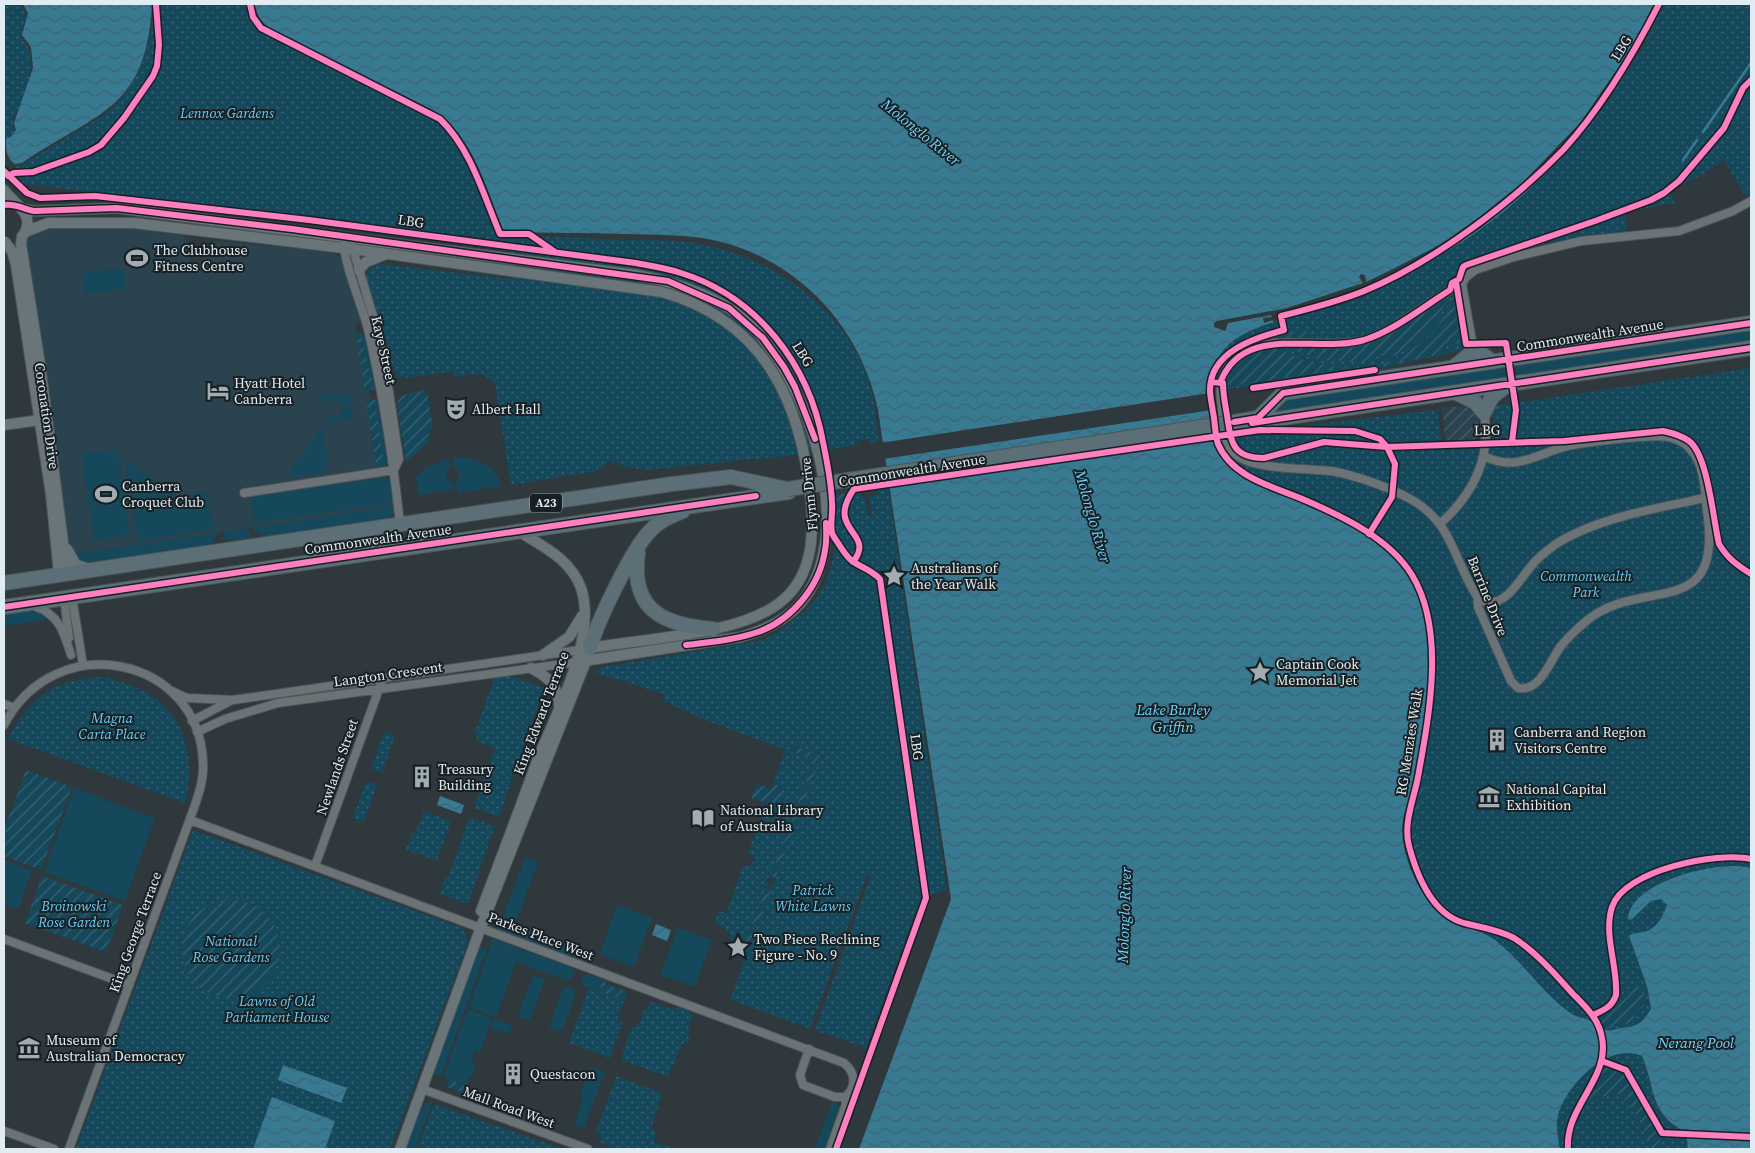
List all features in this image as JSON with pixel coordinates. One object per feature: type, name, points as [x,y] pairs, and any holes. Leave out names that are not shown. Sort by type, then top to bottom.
[{"type":"highway","name":"Commonwealth Avenue","points":[[4,582],[731,477],[788,490],[847,484],[1235,423],[1258,418],[1283,393],[1751,323]]},
{"type":"highway","points":[[1452,368],[1466,359],[1473,347],[1493,362]]},
{"type":"highway","name":"Commonwealth Avenue","points":[[8,606],[1751,348]]},
{"type":"highway","points":[[1456,393],[1475,402],[1484,412],[1492,397],[1508,385]]},
{"type":"highway","points":[[583,655],[646,535],[658,523],[694,505]]},
{"type":"highway","points":[[640,545],[636,574],[638,585],[647,604],[662,618],[674,623],[713,629]]},
{"type":"highway","name":"Coronation Drive","points":[[63,574],[68,598]]},
{"type":"main road","points":[[4,190],[20,207]]},
{"type":"main road","name":"Flynn Drive","points":[[4,205],[34,211],[117,208],[348,237],[668,281],[729,308],[745,320],[773,350],[788,374],[806,414],[816,443],[826,508],[826,549],[815,580],[804,598],[787,616],[759,632],[741,637],[583,655]]},
{"type":"main road","name":"Coronation Drive","points":[[20,207],[28,220],[21,244],[63,574]]},
{"type":"main road","name":"Flynn Drive","points":[[4,241],[16,240],[24,234],[48,223],[107,221],[306,244],[662,292],[712,312],[732,326],[756,351],[781,384],[802,442],[813,525],[809,558],[804,573],[795,587],[772,609],[758,617],[713,629],[583,655]]},
{"type":"main road","points":[[306,244],[307,232]]},
{"type":"main road","name":"Coronation Drive","points":[[4,241],[12,251],[16,265],[44,419],[63,533],[63,574]]},
{"type":"main road","points":[[359,270],[366,262],[387,254]]},
{"type":"main road","points":[[4,425],[44,419]]},
{"type":"main road","name":"King Edward Terrace","points":[[400,1149],[583,655],[584,613],[582,591],[572,569],[559,557],[518,531]]},
{"type":"main road","points":[[63,533],[73,561],[81,567],[92,570]]},
{"type":"main road","points":[[543,655],[570,636],[584,613]]},
{"type":"main road","name":"King Edward Terrace","points":[[481,927],[481,913],[560,706],[583,655]]},
{"type":"main road","points":[[531,668],[543,674],[554,684],[560,706]]},
{"type":"street","name":"Barrine Drive","points":[[1706,498],[1711,542],[1704,568],[1699,576],[1678,591],[1624,601],[1592,616],[1561,645],[1542,678],[1523,688],[1513,685],[1478,607],[1478,598],[1441,523],[1411,500],[1367,481],[1336,472],[1255,463],[1240,459],[1229,446],[1220,383],[1228,366],[1250,349],[1272,344],[1318,345],[1362,340],[1383,332],[1462,284],[1466,277],[1475,270],[1514,257],[1581,241],[1679,231],[1733,211],[1751,201]]},
{"type":"street","name":"Kaye Street","points":[[348,237],[348,249],[367,327],[394,470],[400,524]]},
{"type":"street","name":"Kaye Street","points":[[348,249],[359,270],[376,326],[389,392],[399,459],[394,470]]},
{"type":"street","points":[[1462,284],[1473,347]]},
{"type":"street","points":[[1441,523],[1466,497],[1476,478],[1484,456],[1486,442],[1484,412]]},
{"type":"street","points":[[1478,598],[1488,603],[1504,598],[1537,559],[1580,530],[1599,523],[1706,498],[1701,470],[1693,451],[1686,444],[1671,438],[1575,445],[1520,462],[1490,459],[1484,456]]},
{"type":"street","points":[[244,493],[394,470]]},
{"type":"street","points":[[68,598],[73,667]]},
{"type":"street","points":[[68,598],[83,665]]},
{"type":"street","points":[[8,606],[33,605],[55,617],[65,635],[71,655]]},
{"type":"street","name":"Langton Crescent","points":[[4,725],[14,708],[28,692],[43,680],[73,667],[83,665],[108,664],[127,668],[187,698],[234,700],[543,655],[583,655]]},
{"type":"street","name":"Langton Crescent","points":[[197,732],[225,719],[278,704],[531,668],[583,655]]},
{"type":"street","points":[[433,671],[434,682]]},
{"type":"street","name":"Newlands Street","points":[[315,866],[377,690],[383,678]]},
{"type":"street","name":"Langton Crescent","points":[[165,688],[180,704],[192,722],[234,700]]},
{"type":"street","points":[[4,704],[14,708]]},
{"type":"street","name":"King George Terrace","points":[[69,1149],[199,794],[203,771],[202,753],[197,732],[192,722]]},
{"type":"street","name":"Parkes Place West","points":[[190,820],[809,1049],[848,1066],[852,1072],[853,1085],[845,1097]]},
{"type":"street","points":[[4,939],[129,985]]},
{"type":"street","points":[[809,1049],[800,1075],[803,1085],[835,1097],[845,1097],[846,1104],[830,1149]]},
{"type":"street","name":"Mall Road West","points":[[422,1089],[588,1149]]},
{"type":"street","points":[[4,1131],[54,1149]]},
{"type":"shaded area","points":[[133,227],[177,232],[183,235],[187,240],[191,265],[202,263],[204,247],[215,241],[330,251],[341,258],[362,319],[356,325],[357,333],[365,336],[376,387],[369,392],[370,399],[377,400],[389,462],[381,469],[383,478],[389,479],[393,484],[395,511],[392,515],[381,520],[267,537],[259,534],[253,528],[247,528],[252,538],[224,540],[224,532],[221,532],[218,533],[213,542],[204,546],[80,563],[69,547],[26,239],[28,236],[46,228]]},
{"type":"shaded area","points":[[1468,406],[1473,409],[1478,421],[1479,436],[1474,440],[1445,441],[1442,408]]},
{"type":"green space","points":[[4,4],[20,4],[26,15],[21,37],[29,50],[31,67],[25,95],[12,118],[15,130],[9,140],[4,142]]},
{"type":"green space","name":"Lennox Gardens","points":[[154,4],[252,4],[255,16],[263,25],[442,118],[463,140],[504,236],[665,240],[694,243],[731,252],[783,276],[827,312],[845,334],[860,359],[872,392],[879,441],[870,443],[869,439],[857,441],[858,445],[796,455],[645,470],[621,466],[610,461],[598,471],[511,485],[495,384],[486,377],[476,374],[455,377],[453,371],[406,378],[396,376],[366,275],[374,263],[511,279],[505,241],[22,184],[14,167],[21,165],[104,115],[126,92],[141,65],[146,50],[153,20]]},
{"type":"green space","points":[[1664,4],[1751,4],[1751,192],[1745,196],[1724,160],[1699,177],[1671,190],[1675,203],[1625,212],[1627,230],[1546,243],[1467,268],[1461,277],[1451,281],[1460,315],[1463,348],[1458,351],[1383,368],[1208,392],[1211,377],[1219,356],[1235,339],[1248,331],[1279,319],[1362,293],[1412,269],[1459,242],[1502,211],[1541,177],[1577,140],[1610,99],[1639,53]]},
{"type":"green space","points":[[4,152],[7,163],[4,166]]},
{"type":"green space","points":[[123,268],[126,288],[85,294],[82,273]]},
{"type":"green space","points":[[1446,296],[1439,318],[1424,336],[1394,356],[1384,360],[1383,356],[1367,358],[1367,362],[1329,361],[1292,350],[1306,348],[1343,349],[1363,345],[1401,327]]},
{"type":"green space","points":[[1450,298],[1454,298],[1460,343],[1444,346],[1445,353],[1384,367],[1384,364],[1406,353],[1434,331],[1441,322]]},
{"type":"green space","points":[[1751,328],[1751,342],[1516,377],[1514,364]]},
{"type":"green space","points":[[1305,330],[1314,341],[1293,340],[1289,338],[1287,332]]},
{"type":"green space","points":[[360,333],[366,337],[376,386],[374,389]]},
{"type":"green space","points":[[360,333],[374,389],[365,392],[356,334]]},
{"type":"green space","points":[[1283,333],[1285,339],[1246,350],[1237,355],[1216,376],[1226,359],[1234,352],[1263,338]]},
{"type":"green space","points":[[1267,348],[1284,350],[1301,359],[1319,364],[1355,367],[1225,387],[1229,372],[1239,361],[1252,353]]},
{"type":"green space","points":[[1504,366],[1506,379],[1268,414],[1266,401]]},
{"type":"green space","name":"Commonwealth Park","points":[[1751,368],[1751,868],[1743,866],[1669,881],[1643,896],[1630,908],[1661,898],[1667,905],[1661,918],[1653,928],[1629,936],[1647,986],[1651,1009],[1637,1025],[1604,1030],[1588,1020],[1577,1017],[1552,998],[1493,939],[1461,926],[1438,911],[1423,895],[1414,875],[1405,851],[1402,828],[1422,735],[1426,707],[1429,650],[1426,623],[1419,598],[1408,575],[1389,553],[1348,525],[1334,517],[1266,488],[1242,475],[1223,455],[1215,441],[1301,426],[1437,410],[1443,448],[1493,446],[1493,406]]},
{"type":"green space","name":"Albert Hall","points":[[427,390],[433,429],[428,430],[430,441],[406,462],[397,404],[406,394]]},
{"type":"green space","points":[[346,393],[350,396],[352,404],[343,406],[335,400],[329,403],[320,396]]},
{"type":"green space","points":[[366,399],[375,399],[383,458],[380,459],[380,465],[376,465]]},
{"type":"green space","points":[[375,399],[380,403],[388,464],[380,465],[380,458],[383,457]]},
{"type":"green space","points":[[352,407],[353,416],[350,420],[325,424],[331,415],[338,416],[343,408]]},
{"type":"green space","points":[[323,426],[328,464],[322,473],[292,478],[289,472]]},
{"type":"green space","name":"Canberra Croquet Club","points":[[118,449],[130,535],[94,540],[82,454]]},
{"type":"green space","points":[[466,457],[478,460],[493,470],[500,480],[501,486],[458,493],[456,482],[460,474],[454,467],[453,458]]},
{"type":"green space","points":[[125,459],[175,495],[132,502]]},
{"type":"green space","points":[[448,459],[450,468],[446,475],[448,480],[453,482],[454,490],[418,495],[416,477],[426,467]]},
{"type":"green space","points":[[385,477],[392,482],[394,503],[255,523],[251,499],[255,497]]},
{"type":"green space","name":"Patrick White Lawns","points":[[888,487],[947,890],[923,896],[889,884],[921,896],[866,1048],[815,1030],[870,877],[867,875],[810,1029],[730,1000],[745,959],[730,953],[732,942],[730,934],[724,928],[714,923],[719,911],[726,913],[743,866],[749,866],[754,861],[753,856],[748,852],[764,810],[777,810],[784,804],[784,790],[774,782],[785,750],[700,718],[663,701],[664,694],[593,672],[603,667],[764,640],[779,631],[809,607],[826,582],[833,558],[834,546],[833,495],[847,493],[849,499],[861,492],[862,498],[865,498],[868,516],[872,516],[869,496],[878,494],[878,489]],"holes":[[[793,745],[821,756],[747,952],[743,950],[768,882],[766,878],[770,879],[814,760],[791,752]]]},
{"type":"green space","points":[[207,492],[212,524],[215,524],[215,529],[138,541],[132,503]]},
{"type":"green space","points":[[847,493],[841,514],[843,520],[857,537],[852,538],[845,535],[838,521],[835,520],[834,496]]},
{"type":"green space","points":[[394,506],[395,509],[390,517],[381,520],[267,537],[259,534],[253,528]]},
{"type":"green space","points":[[245,528],[252,538],[223,540],[224,532]]},
{"type":"green space","points":[[218,533],[212,543],[200,547],[88,564],[75,560],[80,553]]},
{"type":"green space","points":[[23,611],[42,612],[47,617],[45,620],[4,626],[4,614]]},
{"type":"green space","points":[[497,671],[544,688],[499,817],[474,808],[495,748],[476,741],[478,735],[474,734]]},
{"type":"green space","name":"Magna Carta Place","points":[[104,677],[128,684],[147,693],[176,720],[184,737],[188,757],[189,779],[185,803],[8,739],[26,711],[46,692],[72,681]]},
{"type":"green space","points":[[384,732],[395,736],[382,773],[371,769]]},
{"type":"green space","points":[[793,745],[821,756],[775,878],[771,876],[814,761],[791,751]]},
{"type":"green space","points":[[1424,762],[1426,782],[1414,827],[1429,887],[1414,854],[1412,839],[1414,811]]},
{"type":"green space","points":[[26,770],[72,787],[41,870],[4,856],[4,829]]},
{"type":"green space","points":[[1529,779],[1536,788],[1529,795],[1514,795],[1515,793],[1519,794],[1531,790],[1532,788],[1524,792],[1515,792],[1519,790],[1516,789],[1515,784]]},
{"type":"green space","points":[[366,781],[377,785],[364,822],[353,818]]},
{"type":"green space","points":[[774,782],[784,790],[785,800],[777,810],[764,810],[766,803],[751,798],[757,784],[771,789]]},
{"type":"green space","points":[[74,788],[155,818],[125,901],[44,872]]},
{"type":"green space","points":[[424,811],[451,821],[437,861],[406,850],[412,833],[415,834]]},
{"type":"green space","points":[[469,817],[495,826],[468,904],[440,894],[445,878],[448,878]]},
{"type":"green space","name":"Lawns of Old Parliament House","points":[[193,830],[460,927],[466,933],[467,945],[390,1149],[76,1149]]},
{"type":"green space","points":[[525,857],[538,862],[516,922],[503,917]]},
{"type":"green space","points":[[4,860],[32,870],[18,909],[4,904]]},
{"type":"green space","name":"Broinowski Rose Garden","points":[[42,876],[123,905],[106,952],[25,923]]},
{"type":"green space","points":[[767,885],[772,887],[748,952],[743,951]]},
{"type":"green space","name":"National Rose Gardens","points":[[231,900],[250,904],[266,914],[276,930],[280,949],[276,968],[266,984],[250,994],[231,998],[212,994],[196,984],[186,968],[182,949],[186,930],[196,914],[212,904]]},
{"type":"green space","points":[[617,905],[652,918],[634,967],[600,954]]},
{"type":"green space","points":[[500,921],[582,951],[583,953],[578,957],[571,956],[500,930],[498,929]]},
{"type":"green space","points":[[678,928],[712,940],[695,987],[660,975]]},
{"type":"green space","points":[[493,939],[571,967],[574,971],[573,978],[565,980],[516,962],[496,1017],[469,1007]]},
{"type":"green space","points":[[479,946],[487,949],[441,1076],[434,1074],[435,1068]]},
{"type":"green space","points":[[586,974],[600,978],[601,992],[584,986],[581,981]]},
{"type":"green space","points":[[533,975],[545,979],[530,1020],[518,1016]]},
{"type":"green space","points":[[600,978],[605,984],[627,992],[624,1000],[601,992]]},
{"type":"green space","points":[[564,986],[574,990],[576,993],[563,1029],[559,1031],[549,1027]]},
{"type":"green space","points":[[1633,987],[1640,989],[1645,998],[1644,1006],[1633,1016],[1636,1022],[1609,1028],[1603,1026],[1600,1018],[1621,1002]]},
{"type":"green space","points":[[589,988],[624,1000],[617,1020],[623,1023],[610,1058],[569,1043]]},
{"type":"green space","points":[[651,1002],[668,1008],[682,1008],[692,1015],[688,1032],[690,1043],[682,1044],[668,1077],[621,1060],[632,1026],[637,1028],[644,1009],[647,1010]]},
{"type":"green space","points":[[468,1009],[492,1018],[480,1052],[475,1050],[471,1061],[476,1063],[471,1078],[468,1077],[468,1086],[443,1077]]},
{"type":"green space","points":[[494,1019],[513,1025],[509,1034],[491,1028]]},
{"type":"green space","points":[[1634,1052],[1642,1056],[1658,1108],[1670,1122],[1686,1132],[1688,1149],[1560,1149],[1556,1125],[1557,1112],[1572,1085],[1587,1071],[1604,1060]]},
{"type":"green space","points":[[588,1066],[605,1072],[584,1128],[574,1125],[583,1100],[581,1092],[589,1069]]},
{"type":"green space","points":[[1609,1067],[1623,1070],[1642,1098],[1656,1128],[1661,1149],[1649,1149],[1646,1134],[1638,1118],[1617,1093],[1584,1102],[1604,1069]]},
{"type":"green space","points":[[616,1076],[662,1093],[651,1129],[657,1131],[653,1142],[675,1149],[617,1149],[599,1142],[601,1135],[596,1133]]},
{"type":"green space","points":[[449,1079],[469,1087],[467,1094],[446,1087]]},
{"type":"green space","points":[[433,1100],[415,1149],[406,1149],[422,1108]]},
{"type":"green space","points":[[833,1100],[839,1107],[840,1114],[827,1149],[815,1149]]},
{"type":"green space","points":[[434,1104],[545,1143],[562,1149],[417,1149]]},
{"type":"water","points":[[23,4],[152,4],[148,39],[140,67],[128,88],[113,104],[95,118],[22,163],[15,164],[7,153],[6,139],[11,137],[16,130],[14,123],[33,68],[31,47],[22,35],[28,13]]},
{"type":"water","name":"Lake Burley Griffin","points":[[254,4],[1664,4],[1643,44],[1619,83],[1592,121],[1562,157],[1529,190],[1493,220],[1456,246],[1416,268],[1342,301],[1266,325],[1232,341],[1224,349],[1213,369],[1208,398],[1211,426],[1216,443],[1227,463],[1233,469],[1255,483],[1345,522],[1381,546],[1409,577],[1418,596],[1425,619],[1428,642],[1428,691],[1421,739],[1402,831],[1405,853],[1419,887],[1425,897],[1440,913],[1495,940],[1515,958],[1551,997],[1572,1014],[1589,1020],[1603,1029],[1612,1030],[1636,1025],[1645,1018],[1651,1009],[1647,986],[1629,936],[1653,928],[1661,918],[1667,905],[1661,899],[1651,901],[1631,920],[1628,919],[1633,906],[1644,894],[1660,884],[1679,876],[1719,867],[1737,866],[1751,868],[1751,1149],[1688,1149],[1686,1132],[1665,1117],[1655,1100],[1642,1056],[1629,1053],[1603,1060],[1579,1079],[1570,1091],[1557,1119],[1560,1149],[859,1149],[951,899],[878,410],[869,379],[857,351],[840,324],[821,300],[798,280],[772,262],[744,249],[713,240],[681,236],[504,232],[477,163],[468,147],[445,119],[431,109],[268,27],[259,18]]},
{"type":"water","points":[[440,796],[464,805],[461,814],[437,805]]},
{"type":"water","points":[[656,924],[671,930],[667,941],[652,935]]},
{"type":"water","points":[[283,1065],[347,1088],[341,1103],[278,1080]]},
{"type":"water","points":[[272,1097],[335,1121],[325,1149],[253,1149]]},
{"type":"pier","points":[[1654,4],[1664,4],[1642,48],[1603,108],[1578,139],[1538,181],[1482,227],[1421,266],[1338,302],[1273,322],[1273,320],[1264,323],[1263,318],[1272,317],[1271,315],[1228,323],[1225,331],[1214,327],[1214,323],[1217,321],[1287,308],[1363,283],[1359,277],[1361,274],[1365,275],[1366,282],[1441,244],[1478,218],[1523,182],[1580,123],[1629,52]]},
{"type":"pier","points":[[1210,393],[1212,410],[883,459],[880,443]]},
{"type":"pier","points":[[1213,422],[1217,437],[887,487],[884,471]]},
{"type":"waterway","points":[[1703,132],[1751,63]]},
{"type":"waterway","points":[[1683,160],[1697,140]]},
{"type":"cycle path","points":[[8,176],[14,173],[33,172],[89,152],[101,145],[124,118],[153,76],[157,66],[159,45],[156,4]]},
{"type":"cycle path","points":[[250,4],[253,17],[261,28],[440,119],[451,131],[468,158],[500,234],[529,234],[555,252]]},
{"type":"cycle path","name":"LBG","points":[[1568,1149],[1573,1119],[1600,1067],[1603,1053],[1602,1038],[1598,1025],[1583,1004],[1545,964],[1514,938],[1503,933],[1456,920],[1445,913],[1428,894],[1409,846],[1408,820],[1418,777],[1430,701],[1432,674],[1432,647],[1429,622],[1422,597],[1412,575],[1392,550],[1365,530],[1321,507],[1256,480],[1234,466],[1218,444],[1210,390],[1212,377],[1217,366],[1226,356],[1247,342],[1284,330],[1281,316],[1344,299],[1390,279],[1444,248],[1521,190],[1564,149],[1592,115],[1628,61],[1659,4]]},
{"type":"cycle path","points":[[1220,383],[1231,364],[1245,353],[1263,346],[1345,343],[1375,336],[1398,324],[1450,290],[1452,283],[1459,279],[1463,267],[1466,265],[1595,221],[1651,200],[1664,193],[1679,181],[1724,128],[1743,88],[1751,80]]},
{"type":"cycle path","name":"LBG","points":[[4,171],[27,193],[40,198],[95,196],[309,220],[665,268],[709,284],[734,299],[756,317],[776,338],[806,386],[816,414],[830,480],[832,534],[850,559],[880,579],[926,898],[836,1149]]},
{"type":"cycle path","points":[[4,205],[16,205],[34,211],[117,208],[292,229],[668,281],[729,308],[763,338],[784,367],[795,387],[815,439]]},
{"type":"cycle path","points":[[1456,282],[1466,344],[1506,343],[1516,410],[1512,442]]},
{"type":"cycle path","points":[[1234,422],[1258,418],[1283,393],[1751,323]]},
{"type":"cycle path","points":[[1252,423],[1751,348]]},
{"type":"cycle path","points":[[1253,388],[1375,370]]},
{"type":"cycle path","name":"LBG","points":[[1211,382],[1223,383],[1230,433],[1235,447],[1239,452],[1253,457],[1264,458],[1324,442],[1387,447],[1564,441],[1663,431],[1676,434],[1689,441],[1701,459],[1709,488],[1719,544],[1733,561],[1751,574]]},
{"type":"cycle path","points":[[853,562],[859,552],[859,544],[847,523],[845,514],[846,503],[854,489],[1260,430],[1355,431],[1380,439],[1387,447],[1395,464],[1392,497],[1369,534]]},
{"type":"cycle path","points":[[4,607],[756,496]]},
{"type":"cycle path","points":[[686,645],[749,635],[770,627],[793,610],[811,589],[822,563],[826,547],[826,523]]},
{"type":"cycle path","points":[[1593,1015],[1610,1005],[1616,995],[1609,928],[1612,907],[1620,894],[1634,883],[1653,873],[1674,866],[1717,858],[1736,857],[1751,859]]},
{"type":"cycle path","points":[[1602,1061],[1626,1070],[1662,1133],[1751,1137]]},
{"type":"place","name":"The Clubhouse Fitness Centre","points":[[137,258]]},
{"type":"place","name":"Hyatt Hotel Canberra","points":[[218,391]]},
{"type":"place","name":"Albert Hall","points":[[456,409]]},
{"type":"place","name":"Canberra Croquet Club","points":[[106,494]]},
{"type":"place","name":"Australians of the Year Walk","points":[[894,576]]},
{"type":"place","name":"Captain Cook Memorial Jet","points":[[1260,672]]},
{"type":"place","name":"Canberra and Region Visitors Centre","points":[[1497,740]]},
{"type":"place","name":"Treasury Building","points":[[422,777]]},
{"type":"place","name":"National Capital Exhibition","points":[[1489,797]]},
{"type":"place","name":"National Library of Australia","points":[[703,818]]},
{"type":"place","name":"Two Piece Reclining Figure - No. 9","points":[[738,947]]},
{"type":"place","name":"Museum of Australian Democracy","points":[[29,1048]]},
{"type":"place","name":"Questacon","points":[[513,1074]]},
{"type":"water label","name":"Molonglo River","points":[[921,132]]},
{"type":"water label","name":"Molonglo River","points":[[1093,516]]},
{"type":"water label","name":"Molonglo River","points":[[1124,915]]},
{"type":"water label","name":"Nerang Pool","points":[[1696,1042]]}]
